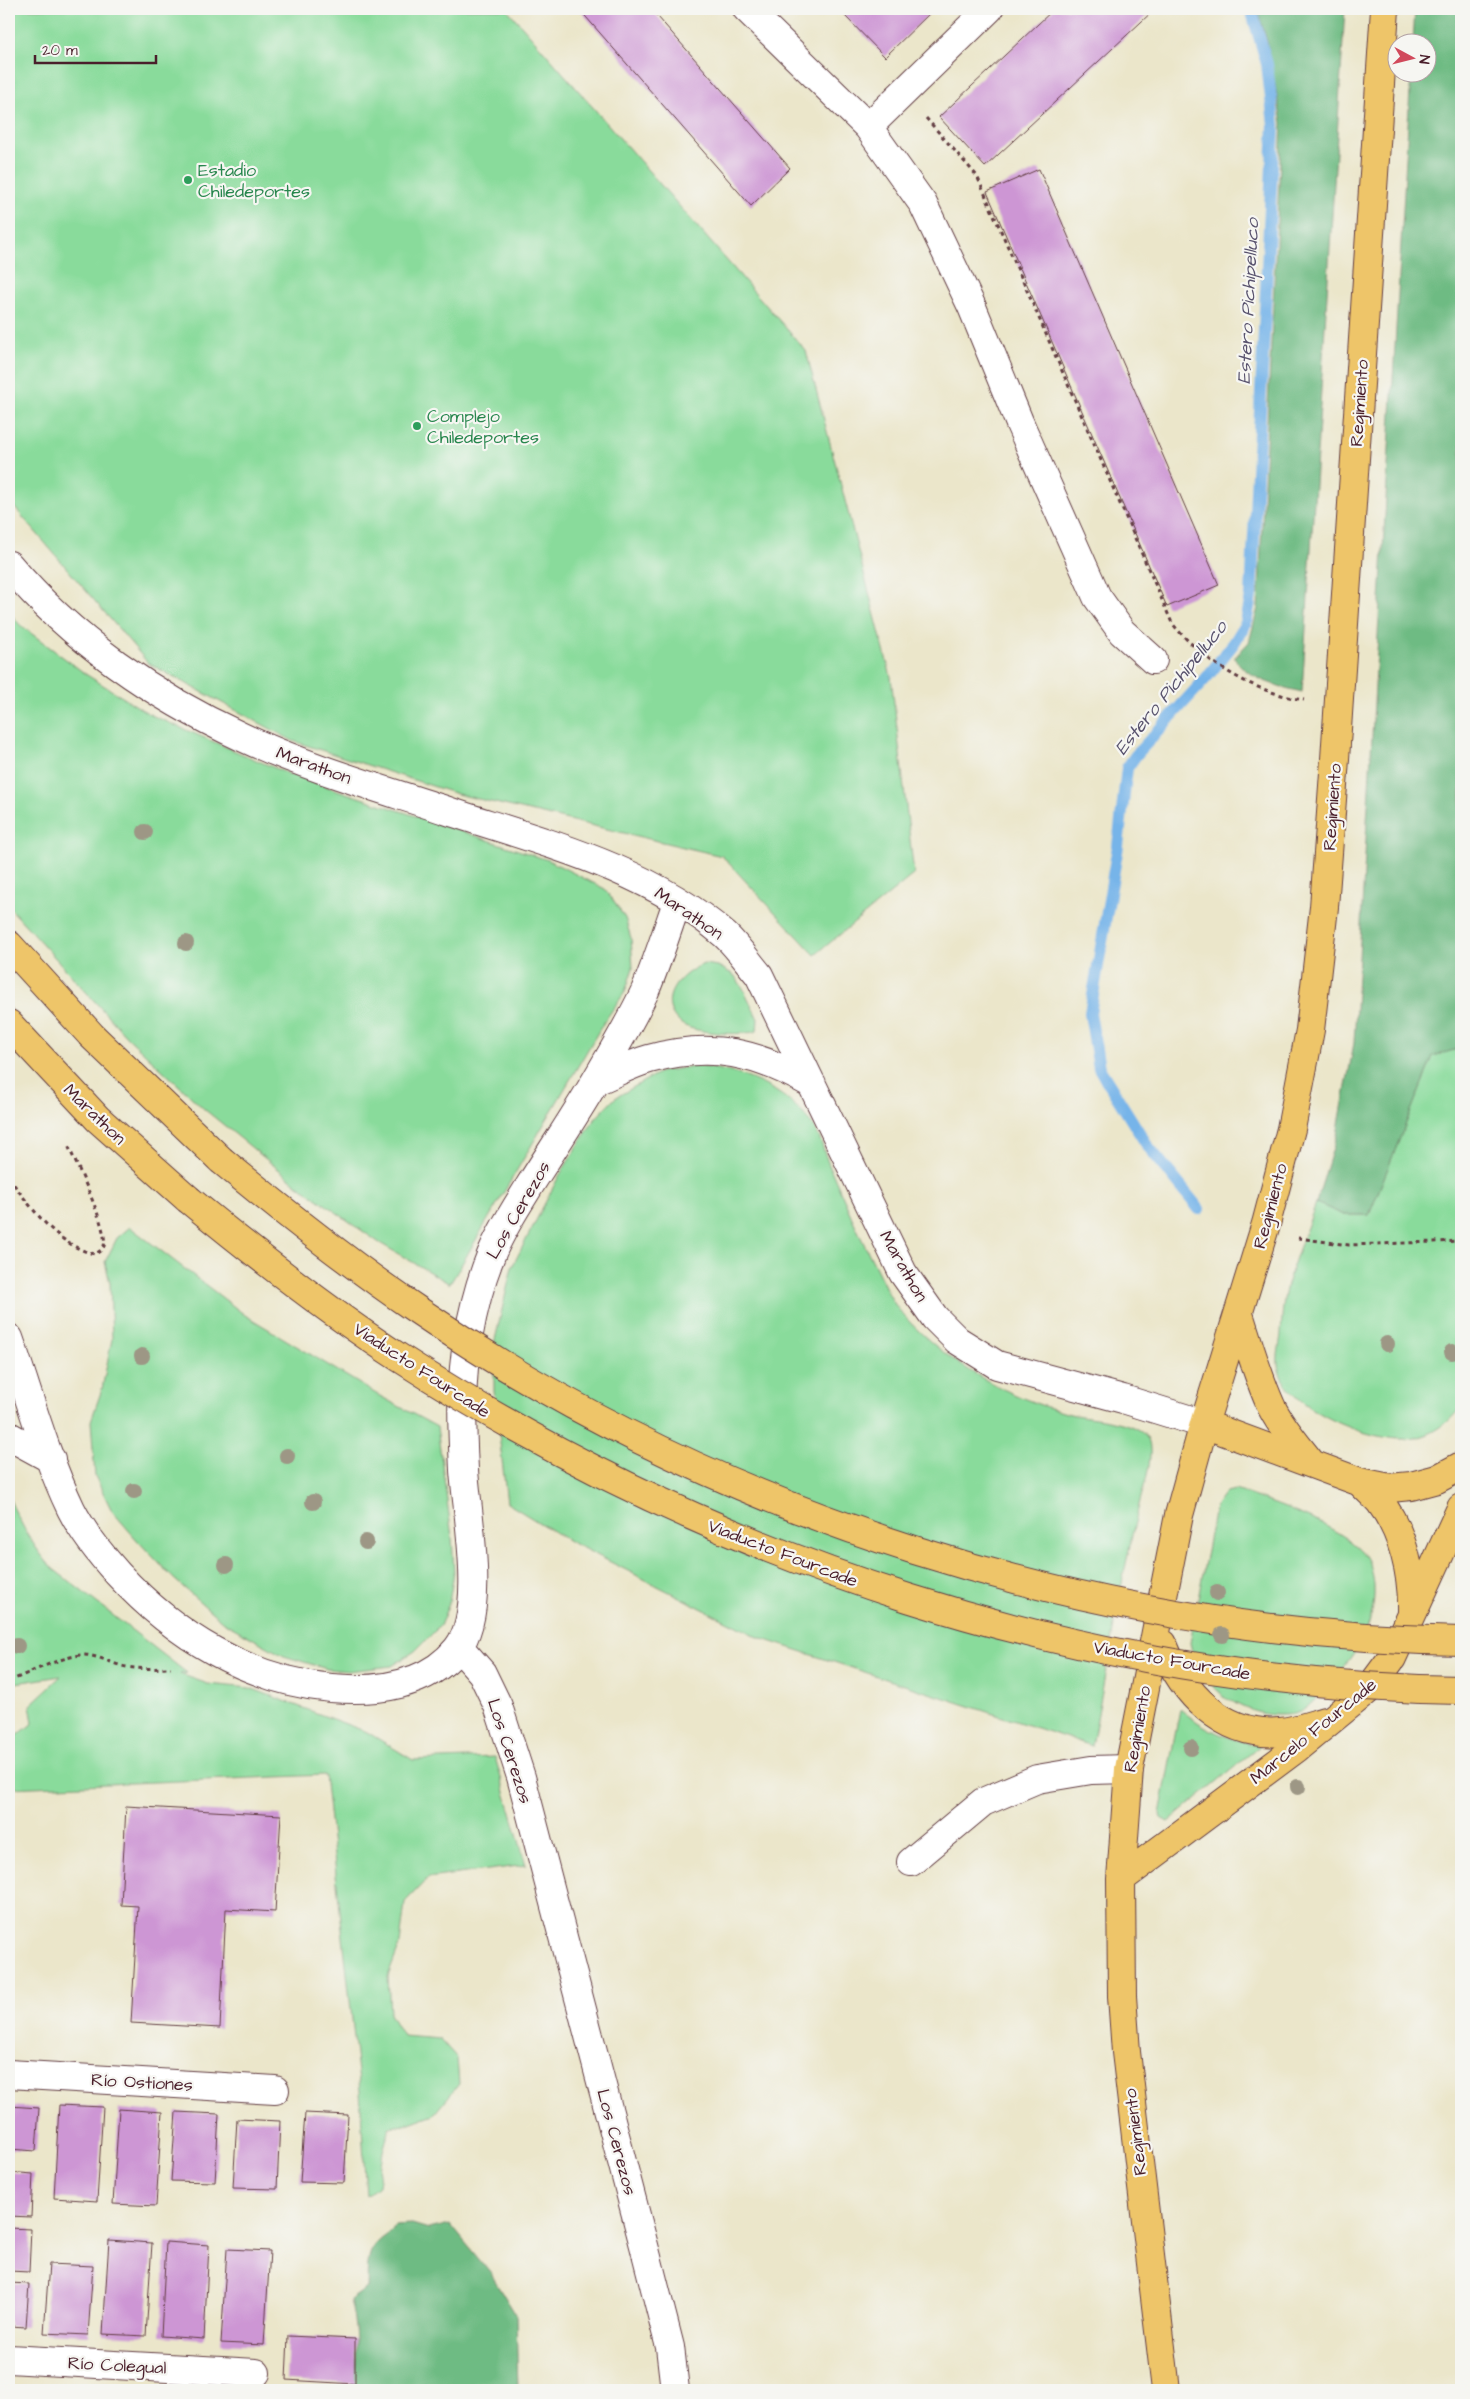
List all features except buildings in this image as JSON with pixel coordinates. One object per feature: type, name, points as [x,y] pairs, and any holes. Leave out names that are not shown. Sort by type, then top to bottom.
[{"type":"main road","name":"Regimiento","points":[[1166,2390],[1126,2052],[1122,1996],[1121,1879],[1129,1769],[1179,1515],[1204,1424],[1266,1224],[1288,1138],[1310,1030],[1324,907],[1336,759],[1385,9]]},
{"type":"main road","points":[[9,945],[92,1036],[221,1160],[350,1263],[488,1355],[560,1397],[707,1471],[861,1532],[940,1558],[1019,1580],[1100,1599],[1181,1615],[1263,1627],[1345,1635],[1461,1642]]},
{"type":"main road","name":"Marathon","points":[[9,1024],[98,1119],[188,1199]]},
{"type":"main road","name":"Viaducto Fourcade","points":[[188,1199],[256,1255],[326,1307],[398,1357],[472,1404],[548,1447],[626,1487],[787,1557],[948,1611],[1107,1650],[1269,1676],[1350,1684],[1461,1690]]},
{"type":"main road","points":[[1239,1314],[1258,1372],[1273,1409],[1313,1465]]},
{"type":"main road","points":[[1204,1424],[1360,1482],[1390,1488],[1411,1486],[1437,1480],[1461,1466]]},
{"type":"main road","points":[[1360,1482],[1380,1502],[1393,1525],[1403,1549],[1409,1574],[1411,1619]]},
{"type":"main road","name":"Marcelo Fourcade","points":[[1121,1879],[1334,1719],[1369,1689],[1382,1673],[1411,1619],[1461,1508]]},
{"type":"main road","points":[[1156,1626],[1166,1654],[1179,1677],[1194,1698],[1212,1714],[1236,1726],[1260,1732],[1281,1732],[1334,1719]]},
{"type":"street","points":[[747,9],[868,127],[923,204],[972,307],[1020,424],[1097,597],[1122,632],[1153,660]]},
{"type":"street","points":[[868,127],[989,9]]},
{"type":"street","name":"Marathon","points":[[9,565],[29,590],[78,633],[152,688],[201,716],[286,756],[562,848],[624,873],[677,902],[726,936],[759,975],[904,1273],[935,1318],[957,1340],[997,1365],[1123,1398],[1204,1424]]},
{"type":"street","name":"Los Cerezos","points":[[675,2390],[670,2346],[521,1777],[498,1706],[482,1673],[459,1647],[468,1629],[472,1605],[473,1561],[464,1469],[463,1405],[467,1342],[480,1282],[492,1252],[508,1221],[596,1081],[645,991],[677,902]]},
{"type":"street","points":[[596,1081],[648,1060],[673,1054],[706,1051],[750,1055],[781,1067],[812,1084]]},
{"type":"street","points":[[9,1338],[51,1459],[71,1510],[102,1556],[133,1590],[171,1624],[210,1649],[250,1668],[284,1680],[354,1690],[387,1688],[416,1679],[440,1666],[459,1647]]},
{"type":"street","points":[[9,1436],[51,1459]]},
{"type":"street","points":[[911,1862],[983,1802],[1037,1779],[1091,1770],[1129,1769]]},
{"type":"street","name":"Río Ostiones","points":[[9,2074],[275,2090]]},
{"type":"street","name":"Río Colegual","points":[[9,2359],[256,2373]]},
{"type":"path","points":[[904,93],[977,176],[1172,623],[1184,638],[1224,669],[1276,693],[1303,700]]},
{"type":"path","points":[[9,1178],[55,1233],[81,1250],[95,1254],[100,1252],[104,1247],[101,1222],[67,1143]]},
{"type":"path","points":[[1298,1238],[1349,1245],[1461,1241]]},
{"type":"path","points":[[9,1681],[63,1659],[84,1655],[144,1669],[172,1668],[210,1649]]},
{"type":"green space","name":"Complejo Chiledeportes","points":[[9,9],[507,9],[806,351],[891,677],[914,874],[815,955],[722,856],[457,794],[293,741],[148,663],[9,501]]},
{"type":"green space","points":[[1257,9],[1345,9],[1302,692],[1256,677],[1240,666],[1234,658],[1249,642],[1258,608],[1282,123],[1267,41]]},
{"type":"green space","points":[[1415,9],[1461,9],[1461,1048],[1433,1056],[1369,1215],[1344,1215],[1316,1203],[1337,1135],[1354,1043],[1410,82],[1438,82],[1438,32],[1414,32]]},
{"type":"green space","points":[[9,612],[20,625],[87,675],[151,715],[289,774],[548,860],[605,889],[625,918],[631,938],[633,968],[625,992],[604,1022],[450,1284],[378,1242],[298,1185],[204,1109],[127,1037],[9,907]]},
{"type":"green space","points":[[704,964],[718,966],[734,975],[743,988],[758,1019],[757,1031],[750,1033],[717,1033],[694,1029],[679,1022],[672,1013],[670,996],[680,980],[695,968]]},
{"type":"green space","points":[[1461,1048],[1461,1407],[1452,1418],[1429,1434],[1415,1438],[1398,1439],[1378,1436],[1334,1421],[1313,1409],[1296,1396],[1283,1381],[1278,1365],[1278,1353],[1285,1292],[1316,1203],[1344,1215],[1369,1215],[1433,1056]]},
{"type":"green space","points":[[694,1066],[728,1071],[744,1076],[776,1091],[802,1113],[818,1135],[852,1217],[892,1300],[900,1312],[940,1350],[981,1377],[1025,1399],[1070,1414],[1124,1424],[1143,1433],[1148,1440],[1150,1447],[1149,1463],[1126,1565],[1092,1746],[760,1638],[569,1541],[507,1503],[494,1391],[494,1344],[512,1267],[559,1176],[594,1120],[615,1098],[660,1072]]},
{"type":"green space","points":[[130,1227],[245,1315],[378,1395],[437,1427],[452,1537],[454,1572],[449,1603],[440,1626],[415,1651],[392,1666],[348,1671],[327,1669],[284,1656],[223,1622],[173,1578],[112,1511],[95,1476],[91,1421],[102,1389],[112,1339],[110,1283],[105,1262],[117,1238]]},
{"type":"green space","points":[[1236,1490],[1323,1524],[1353,1543],[1364,1554],[1371,1569],[1374,1602],[1367,1630],[1361,1642],[1335,1678],[1304,1710],[1297,1713],[1280,1715],[1247,1709],[1221,1694],[1201,1671],[1194,1658],[1190,1643],[1215,1507],[1226,1492]]},
{"type":"green space","points":[[9,1498],[28,1535],[52,1568],[187,1673],[180,1674],[208,1684],[250,1688],[367,1732],[413,1760],[495,1757],[526,1865],[428,1878],[405,1902],[400,1944],[388,1976],[390,2014],[403,2036],[440,2039],[457,2058],[459,2084],[434,2114],[404,2125],[390,2127],[383,2151],[378,2186],[366,2196],[360,2091],[325,1775],[9,1788],[9,1742],[33,1723],[30,1705],[61,1676],[9,1684]]},
{"type":"green space","points":[[1180,1709],[1218,1733],[1261,1745],[1168,1822],[1161,1818],[1160,1814]]},
{"type":"green space","points":[[412,2224],[429,2229],[450,2224],[491,2274],[516,2315],[518,2390],[351,2390],[354,2379],[356,2345],[350,2300],[367,2288],[369,2257],[374,2247],[395,2225]]},
{"type":"waterway","name":"Estero Pichipelluco","points":[[1199,1209],[1147,1145],[1099,1068],[1090,1013],[1118,846],[1127,768],[1136,755],[1207,677],[1234,643],[1246,623],[1251,596],[1274,125],[1267,64],[1251,9]]},
{"type":"place","name":"Estadio Chiledeportes","points":[[188,180]]},
{"type":"place","name":"Complejo Chiledeportes","points":[[417,426]]}]
